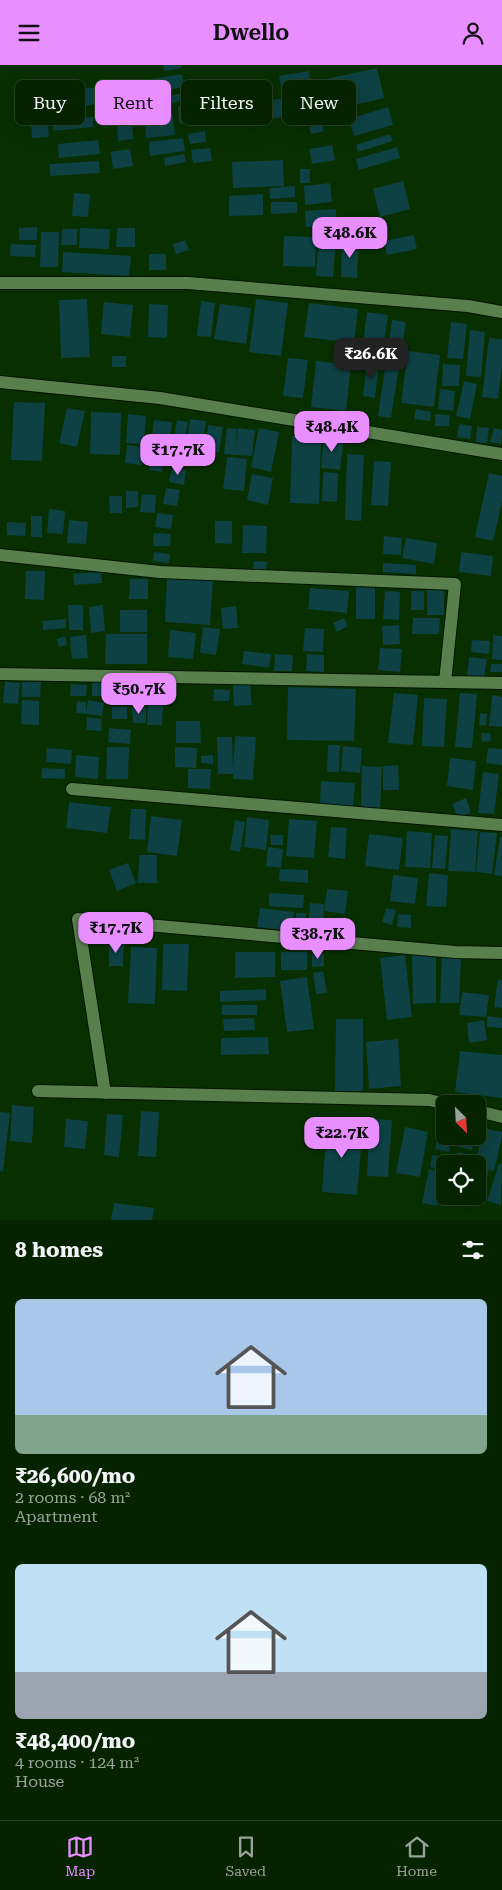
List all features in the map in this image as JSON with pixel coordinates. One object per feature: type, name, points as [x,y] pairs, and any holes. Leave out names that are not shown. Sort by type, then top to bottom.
[{"type":"street","points":[[0,283],[188,283],[468,306],[502,313]]},
{"type":"street","points":[[0,382],[160,398],[502,454]]},
{"type":"street","points":[[0,555],[160,572],[455,584],[445,682]]},
{"type":"street","points":[[0,674],[502,683]]},
{"type":"street","points":[[72,789],[502,825]]},
{"type":"street","points":[[105,1093],[78,919],[455,952],[502,953]]},
{"type":"street","points":[[38,1091],[429,1099],[436,1101]]},
{"type":"street","points":[[486,1113],[502,1117]]},
{"type":"building","points":[[163,65],[181,65],[181,68],[164,71]]},
{"type":"building","points":[[377,68],[384,98],[356,105],[356,80],[326,79]]},
{"type":"building","points":[[309,71],[310,80],[282,80],[282,91],[279,76]]},
{"type":"building","points":[[182,74],[183,80],[181,80],[181,88],[171,89],[171,80],[146,80]]},
{"type":"building","points":[[85,88],[95,88],[95,105],[85,106]]},
{"type":"building","points":[[181,94],[181,101],[171,103],[171,95]]},
{"type":"building","points":[[282,99],[282,117],[272,118],[272,100]]},
{"type":"building","points":[[178,106],[181,106],[181,123],[179,123]]},
{"type":"building","points":[[388,107],[393,125],[354,136],[351,125],[356,125],[356,117]]},
{"type":"building","points":[[171,110],[175,135],[146,138],[145,125],[171,125]]},
{"type":"building","points":[[93,117],[93,127],[53,131],[52,125],[85,125],[85,118]]},
{"type":"building","points":[[31,125],[48,125],[49,137],[32,138]]},
{"type":"building","points":[[117,125],[132,125],[133,139],[118,141]]},
{"type":"building","points":[[322,125],[324,131],[311,134],[309,127]]},
{"type":"building","points":[[205,131],[206,142],[190,144],[188,134]]},
{"type":"building","points":[[390,134],[393,141],[358,152],[356,145]]},
{"type":"building","points":[[183,138],[185,151],[150,156],[149,142]]},
{"type":"building","points":[[98,140],[100,154],[59,158],[58,144]]},
{"type":"building","points":[[332,145],[335,160],[312,164],[309,149]]},
{"type":"building","points":[[397,147],[400,158],[359,170],[356,159]]},
{"type":"building","points":[[210,148],[212,161],[193,163],[191,150]]},
{"type":"building","points":[[130,149],[133,166],[113,169],[111,152]]},
{"type":"building","points":[[184,154],[186,162],[165,166],[164,158]]},
{"type":"building","points":[[283,160],[284,186],[233,188],[232,162]]},
{"type":"building","points":[[99,161],[100,173],[50,176],[50,164]]},
{"type":"building","points":[[300,169],[310,169],[310,183],[300,183]]},
{"type":"building","points":[[403,181],[410,209],[380,217],[373,189]]},
{"type":"building","points":[[330,183],[332,202],[305,205],[304,186]]},
{"type":"building","points":[[295,186],[295,197],[270,199],[269,188]]},
{"type":"building","points":[[74,193],[90,194],[88,217],[72,216]]},
{"type":"building","points":[[263,194],[263,215],[229,216],[229,196]]},
{"type":"building","points":[[271,202],[297,202],[297,213],[271,214]]},
{"type":"building","points":[[336,209],[337,225],[306,227],[305,211]]},
{"type":"building","points":[[37,227],[37,240],[19,240],[19,228]]},
{"type":"building","points":[[80,228],[110,229],[109,249],[79,248]]},
{"type":"building","points":[[117,228],[135,228],[135,247],[116,247]]},
{"type":"building","points":[[62,229],[77,229],[77,245],[61,245]]},
{"type":"building","points":[[41,232],[59,232],[58,267],[40,267]]},
{"type":"building","points":[[414,235],[417,249],[387,255],[384,241]]},
{"type":"building","points":[[284,236],[316,237],[315,267],[283,266]]},
{"type":"building","points":[[319,237],[336,238],[333,277],[316,276]]},
{"type":"building","points":[[185,240],[189,250],[176,254],[173,244]]},
{"type":"building","points":[[342,240],[359,241],[357,278],[341,277]]},
{"type":"building","points":[[11,244],[36,245],[35,257],[10,256]]},
{"type":"building","points":[[63,252],[131,256],[129,276],[62,272]]},
{"type":"building","points":[[149,254],[166,254],[166,270],[149,270]]},
{"type":"building","points":[[87,299],[90,357],[61,358],[59,300]]},
{"type":"building","points":[[256,299],[288,303],[281,356],[249,352]]},
{"type":"building","points":[[201,301],[215,303],[211,337],[197,336]]},
{"type":"building","points":[[104,302],[133,305],[130,337],[101,334]]},
{"type":"building","points":[[309,303],[358,309],[354,343],[304,337]]},
{"type":"building","points":[[149,304],[168,305],[167,338],[148,337]]},
{"type":"building","points":[[220,304],[251,308],[246,344],[214,339]]},
{"type":"building","points":[[367,312],[388,315],[384,346],[363,343]]},
{"type":"building","points":[[392,320],[406,322],[391,418],[378,416]]},
{"type":"building","points":[[451,322],[467,324],[463,359],[447,358]]},
{"type":"building","points":[[470,330],[485,332],[481,377],[466,376]]},
{"type":"building","points":[[489,338],[502,339],[502,367],[498,399],[482,397]]},
{"type":"building","points":[[408,351],[440,355],[434,407],[401,403]]},
{"type":"building","points":[[112,356],[126,356],[126,367],[112,367]]},
{"type":"building","points":[[288,358],[308,360],[303,398],[283,396]]},
{"type":"building","points":[[316,361],[351,365],[346,411],[311,407]]},
{"type":"building","points":[[367,363],[379,364],[375,398],[363,396]]},
{"type":"building","points":[[443,364],[460,365],[459,386],[442,386]]},
{"type":"building","points":[[464,381],[477,384],[470,419],[456,416]]},
{"type":"building","points":[[440,389],[455,391],[453,411],[438,409]]},
{"type":"building","points":[[14,402],[45,403],[42,461],[11,460]]},
{"type":"building","points":[[67,408],[85,411],[77,447],[59,443]]},
{"type":"building","points":[[416,409],[431,412],[430,421],[414,419]]},
{"type":"building","points":[[91,412],[121,413],[120,455],[90,454]]},
{"type":"building","points":[[128,414],[146,416],[144,444],[126,443]]},
{"type":"building","points":[[435,414],[450,415],[449,426],[435,426]]},
{"type":"building","points":[[190,419],[206,421],[202,449],[186,448]]},
{"type":"building","points":[[154,420],[172,422],[169,448],[151,446]]},
{"type":"building","points":[[177,420],[188,422],[181,461],[170,460]]},
{"type":"building","points":[[459,424],[472,426],[470,439],[457,437]]},
{"type":"building","points":[[208,425],[223,427],[219,452],[205,450]]},
{"type":"building","points":[[477,427],[489,428],[487,443],[476,442]]},
{"type":"building","points":[[227,428],[237,429],[235,451],[238,428],[255,430],[252,456],[224,454]]},
{"type":"building","points":[[259,428],[279,432],[271,472],[251,467]]},
{"type":"building","points":[[494,428],[502,430],[501,444],[490,442]]},
{"type":"building","points":[[292,436],[321,437],[319,504],[290,503]]},
{"type":"building","points":[[324,436],[344,438],[340,470],[321,468]]},
{"type":"building","points":[[127,445],[144,447],[141,465],[125,463]]},
{"type":"building","points":[[151,453],[165,455],[162,472],[149,470]]},
{"type":"building","points":[[347,454],[364,455],[361,521],[345,520]]},
{"type":"building","points":[[227,457],[247,459],[244,491],[223,489]]},
{"type":"building","points":[[374,461],[391,462],[388,506],[371,505]]},
{"type":"building","points":[[172,467],[186,470],[184,485],[169,482]]},
{"type":"building","points":[[323,472],[338,473],[337,502],[322,501]]},
{"type":"building","points":[[489,473],[502,476],[502,502],[493,541],[475,537]]},
{"type":"building","points":[[252,474],[273,478],[268,505],[247,500]]},
{"type":"building","points":[[166,488],[180,490],[177,506],[163,504]]},
{"type":"building","points":[[126,491],[138,491],[138,507],[126,508]]},
{"type":"building","points":[[142,494],[156,495],[155,513],[140,512]]},
{"type":"building","points":[[109,496],[122,496],[122,513],[110,513]]},
{"type":"building","points":[[49,509],[65,511],[63,534],[47,533]]},
{"type":"building","points":[[157,513],[173,515],[171,529],[155,527]]},
{"type":"building","points":[[31,516],[42,516],[42,537],[31,537]]},
{"type":"building","points":[[69,520],[88,522],[86,544],[67,543]]},
{"type":"building","points":[[215,521],[232,521],[232,544],[215,543]]},
{"type":"building","points":[[7,522],[26,523],[25,536],[7,535]]},
{"type":"building","points":[[243,525],[267,526],[266,553],[242,553]]},
{"type":"building","points":[[154,533],[171,534],[170,546],[153,546]]},
{"type":"building","points":[[384,536],[402,538],[401,555],[383,554]]},
{"type":"building","points":[[406,538],[437,543],[434,564],[402,558]]},
{"type":"building","points":[[154,552],[170,554],[169,563],[153,561]]},
{"type":"building","points":[[461,552],[493,556],[491,576],[459,572]]},
{"type":"building","points":[[254,561],[267,562],[266,570],[253,569]]},
{"type":"building","points":[[383,563],[416,565],[416,574],[383,572]]},
{"type":"building","points":[[26,571],[45,571],[44,600],[25,599]]},
{"type":"building","points":[[101,572],[102,583],[74,585],[73,574]]},
{"type":"building","points":[[167,577],[213,580],[210,625],[165,622]]},
{"type":"building","points":[[130,579],[148,579],[148,599],[129,599]]},
{"type":"building","points":[[356,587],[375,588],[375,619],[356,619]]},
{"type":"building","points":[[310,588],[349,591],[347,613],[308,609]]},
{"type":"building","points":[[427,588],[444,588],[444,615],[427,615]]},
{"type":"building","points":[[385,591],[400,592],[399,620],[383,619]]},
{"type":"building","points":[[411,591],[424,591],[424,610],[411,610]]},
{"type":"building","points":[[68,605],[83,605],[83,630],[69,630]]},
{"type":"building","points":[[103,605],[105,631],[91,633],[89,607]]},
{"type":"building","points":[[236,606],[238,628],[223,629],[221,608]]},
{"type":"building","points":[[120,610],[147,610],[147,632],[120,632]]},
{"type":"building","points":[[344,618],[348,626],[337,632],[333,623]]},
{"type":"building","points":[[413,618],[440,618],[439,634],[412,634]]},
{"type":"building","points":[[66,619],[66,628],[43,630],[43,621]]},
{"type":"building","points":[[399,625],[400,644],[383,645],[382,626]]},
{"type":"building","points":[[203,627],[220,629],[216,655],[200,653]]},
{"type":"building","points":[[305,628],[324,629],[323,652],[303,651]]},
{"type":"building","points":[[170,630],[196,633],[193,659],[168,657]]},
{"type":"building","points":[[106,634],[147,634],[147,664],[105,664]]},
{"type":"building","points":[[86,635],[88,658],[72,659],[70,637]]},
{"type":"building","points":[[493,635],[502,636],[502,660],[492,659]]},
{"type":"building","points":[[65,636],[67,645],[59,647],[57,639]]},
{"type":"building","points":[[472,640],[490,641],[489,654],[471,652]]},
{"type":"building","points":[[380,648],[402,649],[400,672],[378,670]]},
{"type":"building","points":[[244,651],[271,654],[269,668],[242,664]]},
{"type":"building","points":[[275,654],[293,655],[292,671],[274,671]]},
{"type":"building","points":[[307,654],[324,655],[324,672],[306,671]]},
{"type":"building","points":[[469,657],[487,659],[484,678],[467,677]]},
{"type":"building","points":[[491,664],[502,664],[502,672],[490,672]]},
{"type":"building","points":[[5,682],[20,683],[18,704],[3,703]]},
{"type":"building","points":[[22,682],[41,682],[40,697],[22,697]]},
{"type":"building","points":[[92,682],[102,682],[102,696],[92,696]]},
{"type":"building","points":[[125,683],[142,683],[141,695],[124,694]]},
{"type":"building","points":[[71,684],[87,685],[86,696],[70,696]]},
{"type":"building","points":[[250,684],[252,705],[234,706],[233,685]]},
{"type":"building","points":[[106,685],[116,685],[115,700],[106,699]]},
{"type":"building","points":[[149,686],[164,687],[162,725],[147,725]]},
{"type":"building","points":[[288,687],[356,689],[354,741],[287,740]]},
{"type":"building","points":[[214,689],[230,690],[229,701],[213,701]]},
{"type":"building","points":[[394,693],[418,695],[413,745],[388,743]]},
{"type":"building","points":[[460,693],[477,694],[472,748],[455,747]]},
{"type":"building","points":[[492,695],[502,697],[502,727],[489,726]]},
{"type":"building","points":[[424,698],[447,699],[444,747],[422,746]]},
{"type":"building","points":[[22,700],[39,701],[39,725],[21,724]]},
{"type":"building","points":[[88,700],[104,703],[102,716],[76,713],[77,701],[86,702],[86,712]]},
{"type":"building","points":[[112,707],[127,707],[127,719],[112,719]]},
{"type":"building","points":[[132,707],[146,707],[146,723],[133,723]]},
{"type":"building","points":[[480,713],[487,714],[486,726],[479,725]]},
{"type":"building","points":[[87,717],[102,719],[101,731],[86,730]]},
{"type":"building","points":[[176,721],[200,721],[201,743],[176,743]]},
{"type":"building","points":[[109,728],[131,730],[130,744],[108,742]]},
{"type":"building","points":[[481,733],[490,733],[491,741],[482,742]]},
{"type":"building","points":[[235,736],[256,737],[253,780],[233,779],[233,774],[218,774],[217,737],[232,737],[233,769]]},
{"type":"building","points":[[328,745],[340,745],[339,772],[327,772]]},
{"type":"building","points":[[343,746],[362,748],[360,773],[341,771]]},
{"type":"building","points":[[107,747],[129,747],[128,779],[106,779]]},
{"type":"building","points":[[175,747],[197,748],[196,768],[175,767]]},
{"type":"building","points":[[47,748],[72,750],[71,764],[46,762]]},
{"type":"building","points":[[488,748],[502,749],[502,765],[486,763]]},
{"type":"building","points":[[76,755],[99,757],[98,779],[75,777]]},
{"type":"building","points":[[213,755],[213,764],[201,763],[201,756]]},
{"type":"building","points":[[450,758],[476,761],[473,790],[447,786]]},
{"type":"building","points":[[398,765],[399,790],[383,790],[383,766]]},
{"type":"building","points":[[362,766],[382,767],[380,808],[361,807]]},
{"type":"building","points":[[42,768],[65,769],[65,779],[41,778]]},
{"type":"building","points":[[188,769],[211,769],[210,789],[188,788]]},
{"type":"building","points":[[483,772],[499,774],[494,814],[478,813]]},
{"type":"building","points":[[321,781],[355,783],[353,807],[320,804]]},
{"type":"building","points":[[466,798],[471,812],[458,818],[452,804]]},
{"type":"building","points":[[69,802],[111,807],[107,833],[66,828]]},
{"type":"building","points":[[131,809],[146,809],[145,840],[129,839]]},
{"type":"building","points":[[151,816],[182,820],[177,856],[147,852]]},
{"type":"building","points":[[247,817],[269,820],[266,850],[244,847]]},
{"type":"building","points":[[289,819],[317,821],[314,858],[286,856]]},
{"type":"building","points":[[235,820],[245,822],[240,852],[230,850]]},
{"type":"building","points":[[331,827],[347,828],[345,859],[328,857]]},
{"type":"building","points":[[451,829],[478,831],[475,872],[448,871]]},
{"type":"building","points":[[407,831],[432,833],[430,868],[405,867]]},
{"type":"building","points":[[480,832],[497,833],[492,874],[476,872]]},
{"type":"building","points":[[369,834],[403,838],[399,870],[365,866]]},
{"type":"building","points":[[270,835],[283,835],[283,845],[271,845]]},
{"type":"building","points":[[435,835],[448,836],[445,869],[432,868]]},
{"type":"building","points":[[500,837],[502,837],[502,876],[494,875]]},
{"type":"building","points":[[268,847],[283,849],[281,868],[266,866]]},
{"type":"building","points":[[139,855],[157,855],[157,883],[138,883]]},
{"type":"building","points":[[128,863],[136,883],[117,891],[109,870]]},
{"type":"building","points":[[280,869],[308,870],[308,883],[279,881]]},
{"type":"building","points":[[429,873],[448,875],[446,907],[426,906]]},
{"type":"building","points":[[393,875],[418,878],[415,904],[390,901]]},
{"type":"building","points":[[327,889],[348,891],[345,914],[324,911]]},
{"type":"building","points":[[269,893],[304,895],[303,908],[269,906]]},
{"type":"building","points":[[310,903],[324,904],[323,925],[340,926],[340,933],[308,930]]},
{"type":"building","points":[[260,908],[294,912],[291,931],[257,927]]},
{"type":"building","points":[[386,908],[396,910],[392,925],[382,922]]},
{"type":"building","points":[[296,913],[306,913],[306,925],[296,925]]},
{"type":"building","points":[[398,914],[411,915],[411,928],[397,927]]},
{"type":"building","points":[[109,942],[124,943],[123,966],[109,966]]},
{"type":"building","points":[[163,944],[189,944],[187,991],[162,990]]},
{"type":"building","points":[[131,947],[157,948],[155,1004],[128,1003]]},
{"type":"building","points":[[436,951],[436,1003],[413,1004],[412,952]]},
{"type":"building","points":[[235,952],[275,952],[275,977],[235,978]]},
{"type":"building","points":[[281,952],[307,952],[307,970],[281,970]]},
{"type":"building","points":[[312,954],[324,954],[324,966],[312,967]]},
{"type":"building","points":[[405,955],[412,1017],[387,1020],[380,958]]},
{"type":"building","points":[[442,957],[461,958],[459,1003],[440,1003]]},
{"type":"building","points":[[323,971],[327,993],[316,994],[313,973]]},
{"type":"building","points":[[307,977],[314,1029],[287,1032],[280,981]]},
{"type":"building","points":[[498,979],[502,980],[502,1008],[494,1007]]},
{"type":"building","points":[[266,989],[266,1000],[220,1002],[220,991]]},
{"type":"building","points":[[462,992],[489,995],[486,1017],[459,1015]]},
{"type":"building","points":[[222,1005],[257,1005],[257,1015],[222,1015]]},
{"type":"building","points":[[487,1016],[502,1018],[502,1028],[487,1027]]},
{"type":"building","points":[[254,1018],[255,1030],[224,1031],[223,1019]]},
{"type":"building","points":[[336,1019],[363,1019],[363,1091],[335,1091]]},
{"type":"building","points":[[484,1020],[487,1040],[469,1043],[467,1023]]},
{"type":"building","points":[[268,1037],[269,1054],[221,1055],[221,1038]]},
{"type":"building","points":[[398,1039],[401,1086],[369,1089],[366,1042]]},
{"type":"building","points":[[460,1051],[502,1055],[502,1098],[455,1092]]},
{"type":"building","points":[[12,1105],[34,1107],[32,1143],[10,1141]]},
{"type":"building","points":[[141,1111],[159,1112],[156,1157],[138,1156]]},
{"type":"building","points":[[0,1112],[10,1113],[3,1172],[0,1171]]},
{"type":"building","points":[[107,1114],[123,1115],[119,1157],[104,1155]]},
{"type":"building","points":[[66,1119],[88,1121],[85,1149],[64,1147]]},
{"type":"building","points":[[370,1119],[392,1120],[388,1177],[367,1176]]},
{"type":"building","points":[[327,1123],[363,1125],[357,1195],[322,1192]]},
{"type":"building","points":[[405,1127],[428,1132],[420,1177],[396,1173]]},
{"type":"building","points":[[486,1128],[502,1132],[494,1171],[486,1169],[486,1155],[477,1155],[480,1145],[486,1145]]},
{"type":"building","points":[[436,1144],[450,1145],[449,1152],[435,1149]]},
{"type":"building","points":[[456,1145],[473,1145],[472,1150]]},
{"type":"building","points":[[457,1152],[473,1155],[456,1155]]},
{"type":"building","points":[[432,1155],[436,1156],[436,1168],[430,1167]]},
{"type":"building","points":[[499,1163],[502,1164],[501,1205],[487,1201]]},
{"type":"building","points":[[429,1169],[436,1170],[437,1206],[422,1203]]},
{"type":"building","points":[[486,1169],[489,1170],[486,1180]]},
{"type":"building","points":[[114,1203],[154,1208],[152,1220],[111,1220]]}]
